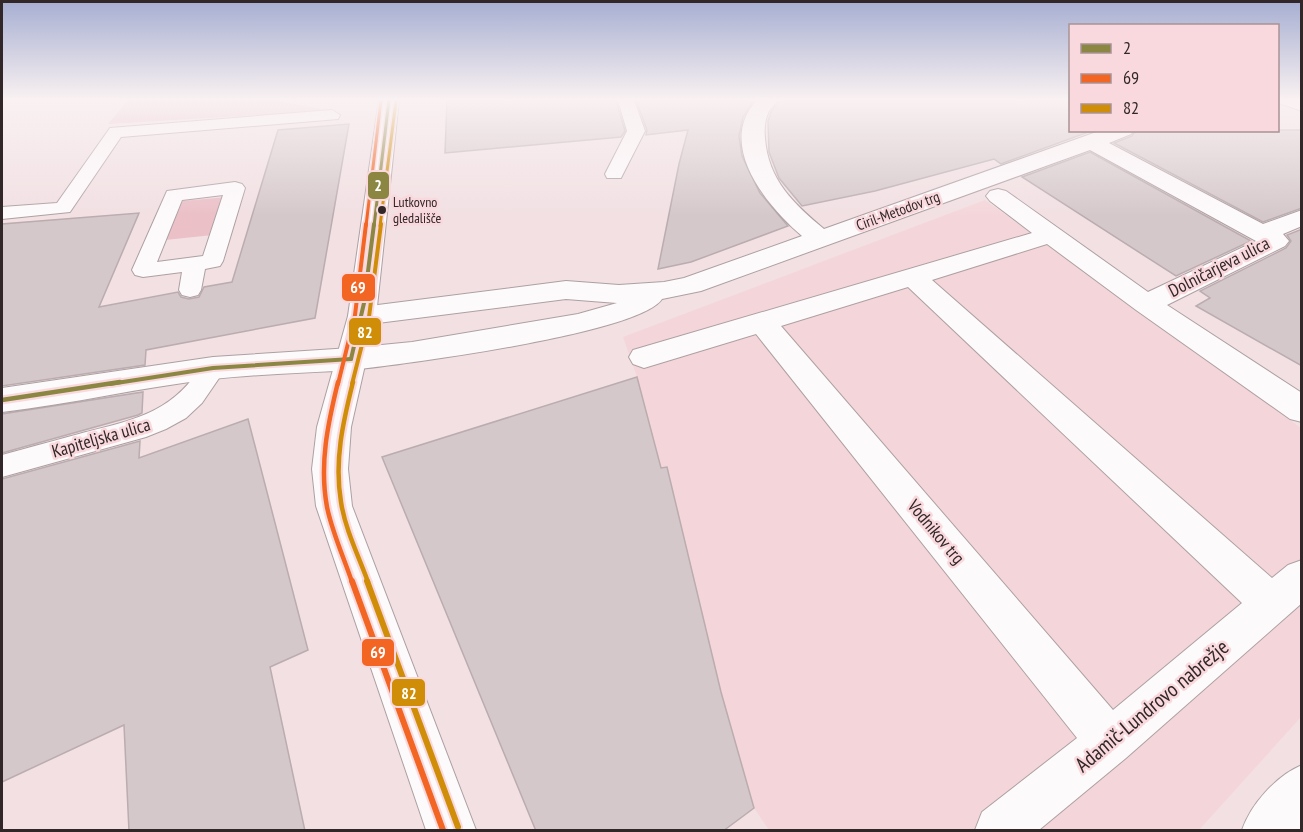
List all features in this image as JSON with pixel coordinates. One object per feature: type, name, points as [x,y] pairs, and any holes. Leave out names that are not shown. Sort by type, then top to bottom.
[{"type":"street","points":[[384,139],[362,316],[334,427],[330,468],[334,506],[451,831]]},
{"type":"street","points":[[756,139],[757,154],[763,176],[771,192],[788,211],[820,239]]},
{"type":"street","name":"Ciril-Metodov trg","points":[[2,400],[213,368],[351,359],[412,352],[578,324],[621,312],[673,289],[709,279],[820,239],[987,185],[1100,139]]},
{"type":"street","points":[[1092,142],[1262,234]]},
{"type":"street","points":[[987,185],[1146,304],[1302,410]]},
{"type":"street","name":"Dolničarjeva ulica","points":[[1262,234],[1302,217]]},
{"type":"street","name":"Dolničarjeva ulica","points":[[1146,304],[1276,241],[1262,234]]},
{"type":"street","points":[[644,357],[1051,235]]},
{"type":"street","points":[[912,276],[1287,591]]},
{"type":"street","name":"Ciril-Metodov trg","points":[[362,316],[566,290],[590,290],[616,294],[673,289]]},
{"type":"street","name":"Vodnikov trg","points":[[762,322],[1110,742]]},
{"type":"street","name":"Adamič-Lundrovo nabrežje","points":[[1000,831],[1110,742],[1287,591]]},
{"type":"street","points":[[1267,831],[1302,789]]},
{"type":"lane","points":[[2,213],[63,208],[111,139]]},
{"type":"lane","points":[[614,174],[632,139]]},
{"type":"lane","points":[[235,188],[212,261],[195,264],[143,270],[174,195],[235,188]]},
{"type":"lane","points":[[189,290],[195,264]]},
{"type":"lane","name":"Kapiteljska ulica","points":[[2,466],[146,428],[168,418],[196,395],[213,368]]},
{"type":"shaded area","points":[[227,197],[213,235],[165,240],[182,201]]},
{"type":"shaded area","points":[[985,200],[1301,428],[1301,717],[1199,830],[769,830],[754,808],[719,686],[667,467],[661,468],[637,377],[623,337]]},
{"type":"building","points":[[275,139],[346,139],[315,318],[146,350],[145,365],[2,386],[2,224],[139,213],[99,307],[178,292],[181,297],[189,299],[199,297],[204,287],[232,282]]},
{"type":"building","points":[[446,139],[601,139],[445,153]]},
{"type":"building","points":[[686,139],[739,139],[742,156],[760,193],[788,226],[691,262],[658,269]]},
{"type":"building","points":[[769,139],[1070,139],[1001,164],[994,159],[875,191],[802,206],[779,178],[769,152]]},
{"type":"building","points":[[1125,139],[1302,139],[1302,208],[1263,222],[1114,143]]},
{"type":"building","points":[[1090,152],[1251,241],[1176,276],[1022,177]]},
{"type":"building","points":[[1302,229],[1302,366],[1196,306],[1210,298],[1200,291],[1286,248],[1291,241],[1287,235]]},
{"type":"building","points":[[637,377],[661,468],[667,467],[721,692],[754,808],[723,831],[536,831],[382,457]]},
{"type":"building","points":[[143,392],[142,413],[138,415],[2,453],[2,414]]},
{"type":"building","points":[[248,419],[308,650],[270,667],[305,831],[129,831],[124,725],[2,782],[2,479],[140,441],[139,458]]},
{"type":"transit line","name":"69","points":[[376,139],[355,315],[327,426],[323,470],[327,508],[337,540],[443,830]]},
{"type":"transit line","name":"2","points":[[351,359],[364,303],[384,139]]},
{"type":"transit line","name":"82","points":[[391,139],[369,317],[341,428],[338,469],[341,504],[458,827]]},
{"type":"transit line","name":"2","points":[[2,400],[213,368],[351,359]]},
{"type":"place","name":"Lutkovno gledališče","points":[[382,210]]}]
